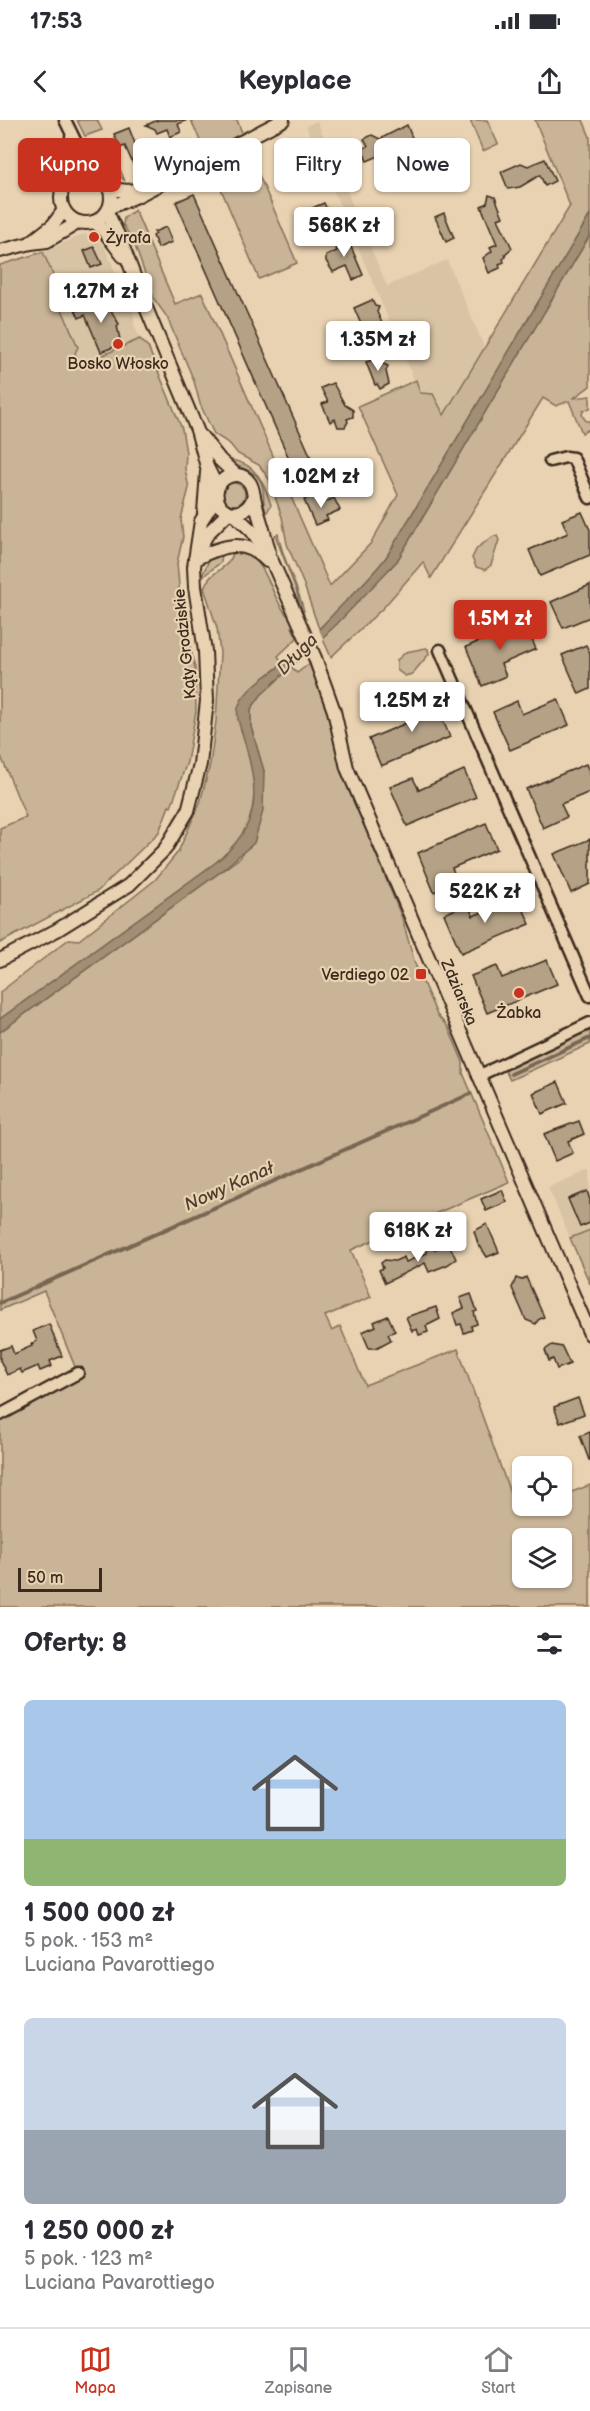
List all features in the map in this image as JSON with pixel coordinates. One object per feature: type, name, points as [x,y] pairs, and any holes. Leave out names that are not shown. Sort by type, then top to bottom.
[{"type":"street","points":[[249,138],[284,120]]},
{"type":"street","points":[[62,192],[61,200],[64,210],[79,222]]},
{"type":"street","points":[[110,192],[109,210],[197,430],[220,507],[231,513]]},
{"type":"street","points":[[0,251],[55,238],[79,222],[94,222],[109,210],[143,192]]},
{"type":"street","points":[[31,243],[52,225],[64,210]]},
{"type":"street","points":[[94,222],[128,261]]},
{"type":"street","points":[[196,555],[208,533],[231,513],[249,507],[254,496],[247,480],[236,475],[220,460],[197,430]]},
{"type":"street","points":[[550,461],[566,457],[573,458],[590,498]]},
{"type":"street","points":[[203,516],[207,491],[207,467]]},
{"type":"street","points":[[216,493],[224,478],[236,475]]},
{"type":"street","name":"Kąty Grodziskie","points":[[0,960],[57,930],[129,885],[165,849],[188,811],[200,764],[207,701],[205,651],[195,587],[196,555],[203,516],[216,493]]},
{"type":"street","name":"Zdziarska","points":[[254,496],[273,565]]},
{"type":"street","name":"Zdziarska","points":[[231,513],[252,531],[273,565],[303,630],[334,711],[347,768],[590,1334]]},
{"type":"street","points":[[196,555],[223,546],[242,546],[262,555],[273,565]]},
{"type":"street","points":[[440,650],[590,996]]},
{"type":"street","points":[[478,1076],[590,1023]]},
{"type":"street","points":[[0,1414],[78,1373]]},
{"type":"shaded area","points":[[77,120],[97,120],[102,130],[85,136]]},
{"type":"shaded area","points":[[191,120],[237,120],[243,135],[237,138],[199,138]]},
{"type":"shaded area","points":[[470,120],[487,120],[498,144],[483,151]]},
{"type":"shaded area","points":[[535,120],[583,120],[590,137],[590,215],[387,556],[375,572],[319,629],[287,544],[282,517],[269,479],[259,465],[238,454],[230,444],[214,434],[200,404],[194,381],[167,317],[154,299],[135,246],[123,224],[124,218],[135,210],[175,304],[202,293],[330,586],[371,543],[398,495],[358,406],[416,380],[420,393],[433,394],[444,415],[570,206]]},
{"type":"shaded area","points":[[317,121],[324,138],[311,138],[306,126]]},
{"type":"shaded area","points":[[262,182],[297,263],[259,279],[222,192],[262,192]]},
{"type":"shaded area","points":[[334,192],[347,192],[387,286],[447,260],[485,349],[444,416],[420,393]]},
{"type":"shaded area","points":[[84,234],[96,238],[104,246],[134,315],[134,325],[140,339],[103,354],[105,360],[82,369],[55,293],[60,291],[43,252]]},
{"type":"shaded area","points":[[590,235],[590,386],[574,398],[590,396],[590,408],[583,411],[582,415],[586,421],[590,421],[590,429],[582,433],[569,401],[556,406],[543,398],[431,578],[423,562],[383,608],[331,657],[322,637],[397,561]]},
{"type":"shaded area","points":[[43,252],[60,291],[55,293],[78,347],[75,353],[82,369],[105,360],[103,355],[140,339],[148,347],[182,429],[189,488],[181,519],[183,537],[177,563],[181,608],[195,667],[196,711],[187,762],[171,807],[169,806],[159,832],[98,891],[0,943],[0,828],[26,817],[0,754],[0,265]]},
{"type":"shaded area","points":[[231,460],[240,462],[253,470],[262,482],[271,505],[266,514],[263,490],[258,478],[250,471],[228,462]]},
{"type":"shaded area","points":[[234,483],[242,486],[245,494],[242,502],[234,505],[226,502],[223,494],[226,486]]},
{"type":"shaded area","points":[[278,534],[301,601],[304,611],[302,612],[275,535]]},
{"type":"shaded area","points":[[497,536],[499,540],[491,565],[485,570],[476,567],[472,558],[477,548]]},
{"type":"shaded area","points":[[234,550],[244,552],[258,562],[294,625],[292,627],[297,638],[278,656],[283,663],[241,701],[254,782],[254,799],[246,829],[233,848],[215,863],[0,1019],[0,992],[69,939],[79,940],[155,880],[178,852],[200,803],[210,764],[216,721],[220,653],[217,628],[204,588],[210,577],[224,567],[232,557]]},
{"type":"shaded area","points":[[222,551],[221,562],[201,578],[209,560]]},
{"type":"shaded area","points":[[426,648],[429,654],[412,674],[405,676],[397,670],[397,660],[406,652]]},
{"type":"shaded area","points":[[309,664],[323,693],[346,781],[402,918],[415,964],[437,1015],[448,1027],[463,1062],[463,1073],[509,1182],[351,1250],[371,1297],[325,1316],[332,1331],[340,1326],[365,1385],[458,1349],[512,1498],[512,1516],[572,1516],[572,1492],[590,1485],[590,1607],[0,1607],[0,1420],[80,1379],[44,1291],[0,1310],[0,1032],[241,857],[264,771],[251,727],[251,709],[261,695],[292,667],[297,673]]},
{"type":"shaded area","points":[[590,1029],[590,1044],[510,1080],[505,1070]]},
{"type":"shaded area","points":[[590,1170],[590,1230],[570,1238],[548,1187]]},
{"type":"shaded area","points":[[590,1230],[590,1284],[570,1238]]},
{"type":"water","name":"Długa","points":[[590,215],[590,235],[397,561],[336,625],[261,695],[251,709],[251,727],[264,771],[263,811],[254,843],[220,872],[0,1032],[0,1019],[215,863],[242,835],[253,806],[254,791],[248,756],[239,725],[239,705],[255,684],[293,656],[387,556]]},
{"type":"pier","points":[[317,626],[324,640],[306,657],[300,644]]},
{"type":"building","points":[[158,120],[187,120],[178,124],[181,132],[170,137],[167,129],[157,133],[155,129],[146,125]]},
{"type":"building","points":[[407,125],[412,138],[382,138]]},
{"type":"building","points":[[129,128],[133,138],[133,164],[125,146],[121,148],[121,138],[116,138],[114,134]]},
{"type":"building","points":[[372,135],[378,138],[374,138],[374,158],[367,161],[362,149],[368,146],[364,139]]},
{"type":"building","points":[[545,159],[555,181],[545,186],[540,175],[520,187],[508,189],[501,172],[521,163],[528,166]]},
{"type":"building","points":[[194,194],[314,464],[316,471],[298,479],[176,202]]},
{"type":"building","points":[[489,195],[495,197],[503,217],[498,219],[512,248],[505,254],[504,262],[499,264],[500,268],[489,273],[483,258],[492,251],[490,247],[497,244],[481,206],[487,203]]},
{"type":"building","points":[[324,203],[332,220],[305,232],[298,214]]},
{"type":"building","points":[[444,213],[454,238],[446,242],[435,217]]},
{"type":"building","points":[[166,227],[172,242],[158,248],[153,236],[156,234],[154,232]]},
{"type":"building","points":[[346,235],[363,275],[353,280],[347,266],[333,272],[326,261],[326,256],[337,251],[332,241]]},
{"type":"building","points":[[94,247],[102,264],[91,268],[84,251]]},
{"type":"building","points":[[96,299],[110,309],[119,324],[117,326],[121,344],[101,352],[85,315],[79,318],[75,309]]},
{"type":"building","points":[[372,300],[375,306],[379,307],[377,312],[382,323],[364,331],[354,308]]},
{"type":"building","points":[[379,356],[383,364],[388,366],[386,371],[389,384],[380,389],[377,384],[375,385],[366,362],[370,361],[371,357]]},
{"type":"building","points":[[333,383],[345,405],[353,410],[353,417],[347,419],[345,427],[338,427],[335,419],[330,422],[322,404],[328,402],[321,388]]},
{"type":"building","points":[[316,494],[321,504],[334,498],[340,510],[326,516],[328,520],[315,525],[304,500]]},
{"type":"building","points":[[582,512],[590,530],[590,555],[540,576],[529,550],[568,533],[562,520]]},
{"type":"building","points":[[590,585],[590,617],[563,628],[551,602]]},
{"type":"building","points":[[521,614],[536,649],[501,664],[506,676],[482,686],[466,647],[512,627],[509,620]]},
{"type":"building","points":[[586,645],[590,653],[590,689],[579,694],[562,655]]},
{"type":"building","points":[[432,694],[450,737],[381,766],[369,739],[418,718],[412,703]]},
{"type":"building","points":[[558,699],[569,725],[510,750],[493,712],[517,701],[522,714]]},
{"type":"building","points":[[586,764],[590,774],[590,792],[561,804],[567,817],[543,828],[526,789]]},
{"type":"building","points":[[464,770],[476,797],[407,826],[390,787],[413,778],[419,790]]},
{"type":"building","points":[[486,823],[497,849],[452,868],[458,882],[434,892],[418,853]]},
{"type":"building","points":[[590,839],[590,884],[571,893],[554,854]]},
{"type":"building","points":[[518,897],[530,924],[461,953],[444,914],[468,904],[473,916]]},
{"type":"building","points":[[547,960],[557,984],[487,1013],[471,976],[497,966],[502,978]]},
{"type":"building","points":[[558,1082],[567,1103],[542,1114],[533,1093]]},
{"type":"building","points":[[579,1121],[584,1134],[568,1141],[573,1153],[555,1161],[544,1134]]},
{"type":"building","points":[[502,1190],[507,1202],[486,1211],[481,1199]]},
{"type":"building","points":[[587,1191],[590,1200],[590,1223],[580,1227],[568,1199]]},
{"type":"building","points":[[487,1224],[499,1252],[487,1257],[479,1247],[474,1231]]},
{"type":"building","points":[[449,1244],[456,1259],[447,1265],[429,1272],[425,1263],[385,1283],[379,1270],[383,1268],[381,1263],[385,1260],[395,1261],[404,1257],[406,1262],[427,1253],[428,1246],[435,1249]]},
{"type":"building","points":[[526,1277],[544,1317],[536,1324],[526,1320],[512,1288],[516,1278],[521,1280]]},
{"type":"building","points":[[471,1294],[477,1311],[474,1312],[477,1324],[471,1326],[472,1330],[464,1333],[461,1324],[457,1325],[453,1313],[464,1308],[460,1298]]},
{"type":"building","points":[[436,1307],[440,1319],[426,1326],[428,1332],[419,1335],[417,1329],[412,1331],[406,1317]]},
{"type":"building","points":[[388,1316],[395,1331],[388,1334],[391,1340],[376,1348],[369,1348],[362,1332],[376,1326],[374,1322]]},
{"type":"building","points":[[49,1324],[62,1356],[50,1361],[52,1366],[40,1371],[38,1366],[22,1373],[20,1369],[7,1375],[0,1360],[0,1350],[11,1346],[14,1354],[32,1346],[31,1344],[37,1341],[33,1331]]},
{"type":"building","points":[[552,1345],[562,1347],[570,1364],[557,1369],[553,1359],[549,1361],[545,1350]]},
{"type":"building","points":[[578,1398],[584,1414],[560,1423],[554,1407]]},
{"type":"building","points":[[590,1432],[590,1460],[589,1460],[580,1436]]},
{"type":"waterway","name":"Nowy Kanał","points":[[511,1074],[590,1038]]},
{"type":"waterway","name":"Nowy Kanał","points":[[0,1303],[470,1094]]},
{"type":"place","name":"Żyrafa","points":[[94,237]]},
{"type":"place","name":"Bosko Włosko","points":[[118,344]]},
{"type":"place","name":"Verdiego 02","points":[[421,974]]},
{"type":"place","name":"Żabka","points":[[519,993]]}]
